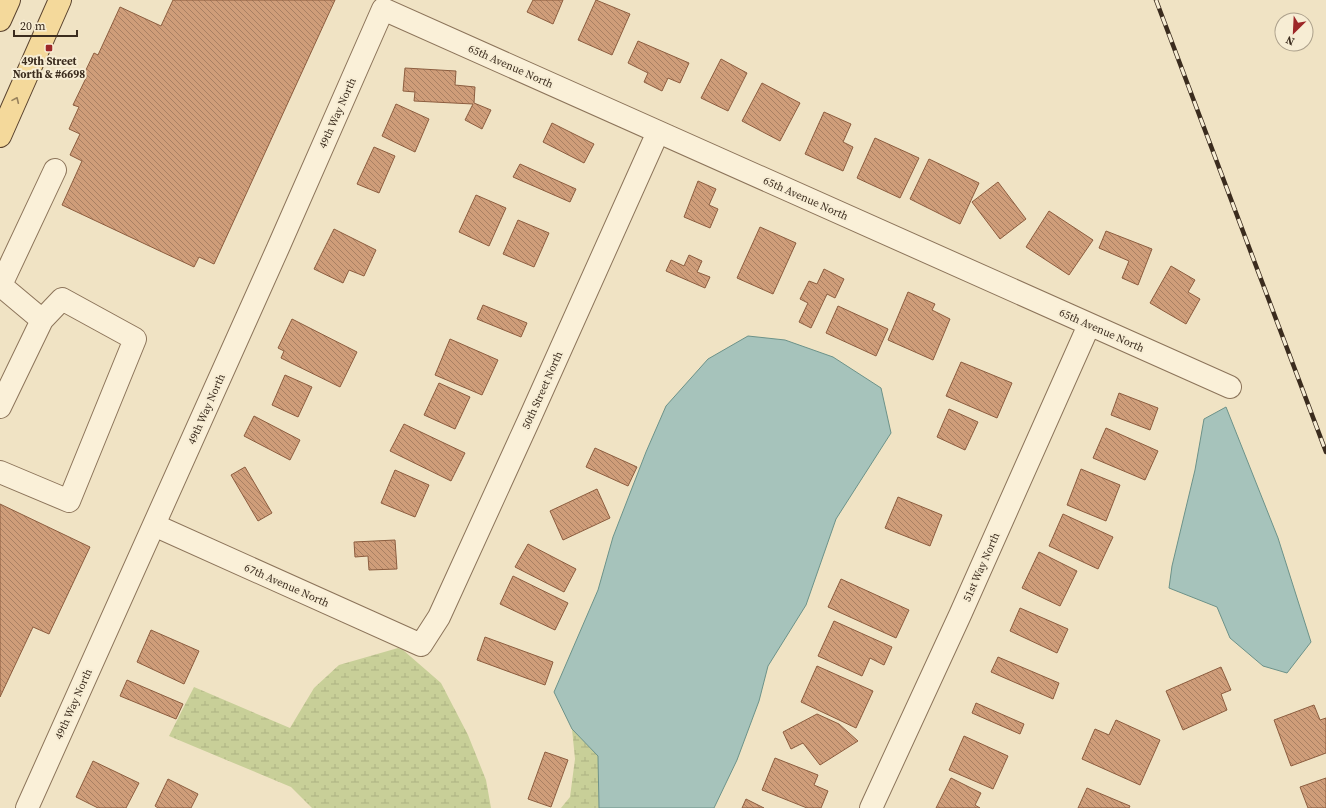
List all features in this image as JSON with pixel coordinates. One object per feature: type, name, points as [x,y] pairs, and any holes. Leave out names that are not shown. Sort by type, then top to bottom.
[{"type":"main road","points":[[0,20],[9,0]]},
{"type":"main road","points":[[0,136],[60,0]]},
{"type":"street","name":"65th Avenue North","points":[[383,9],[1230,387]]},
{"type":"street","name":"49th Way North","points":[[27,808],[278,248],[383,9]]},
{"type":"street","name":"50th Street North","points":[[421,645],[439,617],[658,132]]},
{"type":"street","points":[[42,320],[5,289],[0,287],[55,170]]},
{"type":"street","points":[[0,407],[42,320],[62,299],[135,339],[69,501],[0,472]]},
{"type":"street","name":"51st Way North","points":[[871,808],[960,615],[1089,324]]},
{"type":"street","name":"67th Avenue North","points":[[154,524],[421,645]]},
{"type":"green space","points":[[398,648],[403,650],[441,683],[468,735],[486,780],[491,808],[312,808],[291,787],[169,736],[194,687],[290,728],[314,688],[339,665]]},
{"type":"green space","points":[[572,729],[598,756],[599,808],[561,808],[570,797],[575,759]]},
{"type":"water","points":[[748,336],[785,340],[833,357],[881,388],[891,433],[836,519],[806,605],[768,666],[759,701],[737,760],[714,808],[599,808],[598,756],[572,729],[554,692],[598,590],[613,537],[646,452],[666,406],[708,359]]},
{"type":"water","points":[[1226,407],[1278,538],[1311,642],[1287,673],[1263,666],[1230,638],[1217,607],[1169,588],[1172,566],[1195,470],[1204,419]]},
{"type":"building","points":[[173,0],[335,0],[214,264],[199,257],[194,267],[62,205],[82,161],[70,155],[80,134],[69,129],[79,107],[73,105],[87,76],[84,74],[94,53],[98,55],[120,7],[161,26]]},
{"type":"building","points":[[533,0],[563,0],[553,24],[527,12]]},
{"type":"building","points":[[596,0],[630,14],[612,55],[578,40]]},
{"type":"building","points":[[638,41],[689,63],[680,83],[668,78],[662,91],[644,82],[648,73],[628,63]]},
{"type":"building","points":[[721,59],[747,73],[728,111],[701,98]]},
{"type":"building","points":[[405,68],[456,71],[455,85],[475,87],[474,103],[491,110],[482,129],[465,120],[473,104],[414,101],[415,92],[403,91]]},
{"type":"building","points":[[762,83],[800,103],[780,141],[742,121]]},
{"type":"building","points":[[396,104],[429,119],[415,152],[382,136]]},
{"type":"building","points":[[824,112],[851,124],[843,142],[853,147],[843,171],[805,154]]},
{"type":"building","points":[[552,123],[594,144],[584,163],[543,142]]},
{"type":"building","points":[[875,138],[919,158],[900,198],[857,178]]},
{"type":"building","points":[[374,147],[395,156],[379,193],[357,184]]},
{"type":"building","points":[[929,159],[979,183],[960,224],[910,199]]},
{"type":"building","points":[[520,164],[576,189],[570,202],[513,177]]},
{"type":"building","points":[[698,181],[716,189],[709,205],[718,209],[710,228],[684,217]]},
{"type":"building","points":[[998,182],[1026,219],[1000,239],[972,202]]},
{"type":"building","points":[[476,195],[506,208],[489,246],[459,232]]},
{"type":"building","points":[[1049,211],[1093,240],[1069,275],[1026,247]]},
{"type":"building","points":[[518,220],[549,233],[534,267],[503,254]]},
{"type":"building","points":[[760,227],[796,243],[773,294],[737,278]]},
{"type":"building","points":[[334,229],[376,250],[364,276],[349,270],[343,283],[314,269]]},
{"type":"building","points":[[1106,231],[1152,249],[1138,285],[1122,278],[1129,261],[1099,248]]},
{"type":"building","points":[[689,255],[702,261],[697,272],[710,277],[705,288],[666,271],[671,260],[684,266]]},
{"type":"building","points":[[1171,266],[1195,280],[1188,292],[1200,299],[1186,324],[1150,303]]},
{"type":"building","points":[[824,269],[844,279],[835,298],[827,294],[811,328],[799,322],[808,303],[800,299],[809,281],[817,284]]},
{"type":"building","points":[[908,292],[935,304],[932,310],[950,319],[933,360],[888,340]]},
{"type":"building","points":[[483,305],[527,323],[521,337],[477,319]]},
{"type":"building","points":[[838,306],[888,329],[876,356],[826,333]]},
{"type":"building","points":[[292,319],[357,352],[340,387],[281,358],[284,351],[278,348]]},
{"type":"building","points":[[450,339],[498,360],[482,395],[435,375]]},
{"type":"building","points":[[961,362],[1012,383],[997,418],[946,396]]},
{"type":"building","points":[[285,375],[312,387],[298,417],[272,405]]},
{"type":"building","points":[[439,383],[470,397],[455,429],[424,415]]},
{"type":"building","points":[[1119,393],[1158,408],[1150,430],[1111,415]]},
{"type":"building","points":[[949,409],[978,422],[965,450],[937,437]]},
{"type":"building","points":[[254,416],[300,440],[290,460],[244,436]]},
{"type":"building","points":[[404,424],[465,453],[451,481],[390,451]]},
{"type":"building","points":[[1106,428],[1158,451],[1145,480],[1093,458]]},
{"type":"building","points":[[595,448],[637,467],[628,486],[586,467]]},
{"type":"building","points":[[245,467],[272,513],[258,521],[231,475]]},
{"type":"building","points":[[1081,469],[1120,485],[1106,521],[1067,505]]},
{"type":"building","points":[[395,470],[429,485],[415,517],[381,503]]},
{"type":"building","points":[[597,489],[610,518],[563,540],[550,511]]},
{"type":"building","points":[[898,497],[942,515],[930,546],[885,528]]},
{"type":"building","points":[[0,504],[90,547],[49,634],[33,627],[0,697]]},
{"type":"building","points":[[1063,514],[1113,537],[1098,569],[1049,546]]},
{"type":"building","points":[[395,540],[397,569],[369,570],[368,556],[355,557],[354,542]]},
{"type":"building","points":[[528,544],[576,569],[564,592],[515,567]]},
{"type":"building","points":[[1039,552],[1077,571],[1060,606],[1022,588]]},
{"type":"building","points":[[513,576],[568,603],[555,630],[500,604]]},
{"type":"building","points":[[841,579],[909,610],[896,638],[828,607]]},
{"type":"building","points":[[1020,608],[1068,629],[1057,653],[1010,631]]},
{"type":"building","points":[[834,621],[892,647],[884,665],[870,658],[862,676],[818,656]]},
{"type":"building","points":[[151,630],[199,651],[184,684],[137,662]]},
{"type":"building","points":[[485,637],[553,662],[545,685],[477,660]]},
{"type":"building","points":[[998,657],[1059,683],[1053,699],[991,672]]},
{"type":"building","points":[[817,666],[873,691],[856,728],[801,702]]},
{"type":"building","points":[[1221,667],[1231,690],[1221,694],[1227,710],[1183,730],[1166,691]]},
{"type":"building","points":[[127,680],[183,704],[176,719],[120,696]]},
{"type":"building","points":[[976,703],[1024,724],[1020,734],[972,713]]},
{"type":"building","points":[[1314,705],[1320,720],[1326,718],[1326,753],[1291,766],[1274,720]]},
{"type":"building","points":[[817,714],[839,724],[858,741],[820,765],[803,743],[791,749],[783,732]]},
{"type":"building","points":[[1116,720],[1160,740],[1140,785],[1082,759],[1095,729],[1109,735]]},
{"type":"building","points":[[964,736],[1008,756],[993,789],[949,770]]},
{"type":"building","points":[[545,752],[568,760],[551,807],[528,799]]},
{"type":"building","points":[[775,758],[818,775],[814,785],[828,791],[821,808],[807,808],[762,790]]},
{"type":"building","points":[[93,761],[139,783],[126,808],[98,808],[76,797]]},
{"type":"building","points":[[951,778],[981,793],[975,805],[980,808],[936,808]]},
{"type":"building","points":[[1326,778],[1326,808],[1308,808],[1300,787]]},
{"type":"building","points":[[168,779],[198,794],[191,808],[158,808],[155,806]]},
{"type":"building","points":[[1087,788],[1130,806],[1129,808],[1078,808]]},
{"type":"building","points":[[746,799],[764,808],[742,808]]},
{"type":"railway","points":[[1156,0],[1326,452]]},
{"type":"place","name":"49th Street North & #6698","points":[[49,48]]}]
